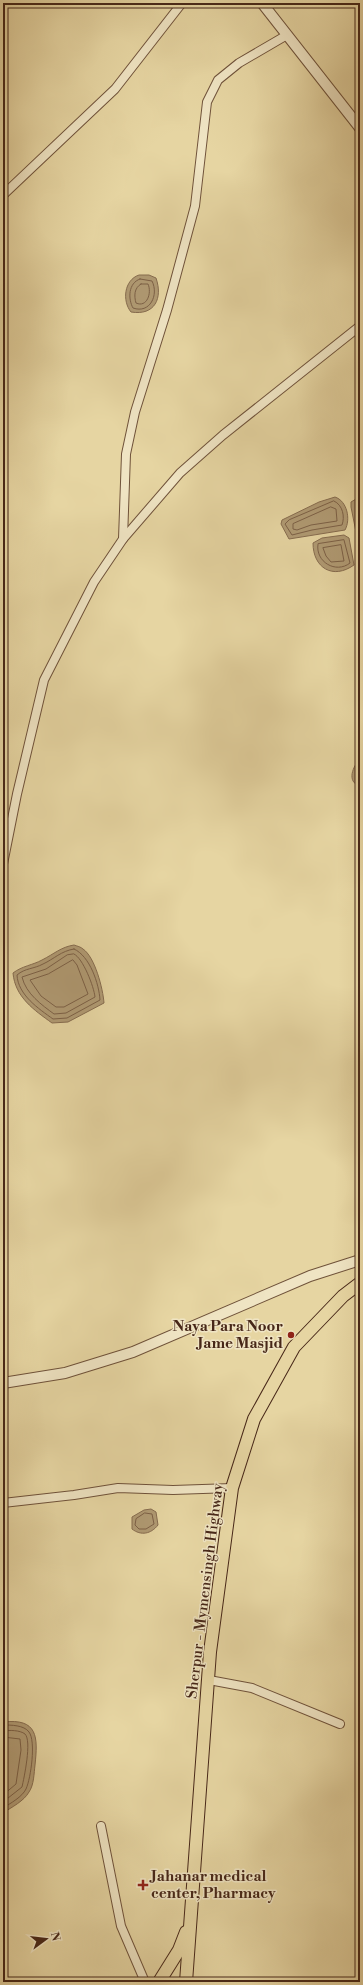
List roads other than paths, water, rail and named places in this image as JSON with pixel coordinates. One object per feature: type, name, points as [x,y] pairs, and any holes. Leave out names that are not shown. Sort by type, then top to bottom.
[{"type":"main road","name":"Sherpur - Mymensingh Highway","points":[[186,1982],[210,1652],[232,1488],[254,1419],[294,1348],[343,1296],[360,1284]]},
{"type":"main road","name":"Sherpur - Mymensingh Highway","points":[[159,1982],[178,1950],[190,1919]]},
{"type":"street","points":[[3,195],[115,89],[182,3]]},
{"type":"street","points":[[262,3],[360,128]]},
{"type":"street","points":[[123,539],[126,454],[135,412],[167,310],[196,206],[207,102],[218,80],[234,67],[287,35]]},
{"type":"street","points":[[3,864],[17,794],[44,680],[94,582],[123,539],[180,473],[223,435],[360,326]]},
{"type":"street","points":[[3,1383],[65,1373],[133,1352],[310,1276],[360,1260]]},
{"type":"street","points":[[3,1503],[74,1495],[118,1488],[173,1490],[232,1488]]},
{"type":"street","points":[[209,1680],[252,1688],[340,1724]]},
{"type":"street","points":[[101,1826],[121,1926],[145,1982]]},
{"type":"water","points":[[139,275],[149,275],[156,278],[158,292],[155,304],[146,311],[139,313],[131,312],[128,307],[126,302],[126,291],[130,281]]},
{"type":"water","points":[[335,497],[342,502],[347,511],[348,521],[345,530],[289,539],[281,524],[282,520],[319,502]]},
{"type":"water","points":[[356,499],[360,499],[360,552],[351,507],[351,502]]},
{"type":"water","points":[[344,535],[349,538],[354,565],[339,571],[326,569],[320,565],[316,559],[313,543],[322,538]]},
{"type":"water","points":[[360,759],[360,786],[353,781],[352,774]]},
{"type":"water","points":[[74,945],[82,948],[87,953],[95,966],[104,1003],[68,1022],[52,1023],[32,1008],[21,996],[17,989],[13,973],[42,960],[61,949]]},
{"type":"water","points":[[151,1509],[156,1512],[158,1525],[146,1533],[139,1533],[132,1529],[132,1517],[144,1510]]},
{"type":"water","points":[[3,1722],[23,1723],[29,1726],[35,1738],[36,1755],[31,1789],[21,1801],[3,1813]]},
{"type":"place","name":"Naya Para Noor Jame Masjid","points":[[291,1335]]},
{"type":"place","name":"Jahanar medical center, Pharmacy","points":[[143,1885]]}]
